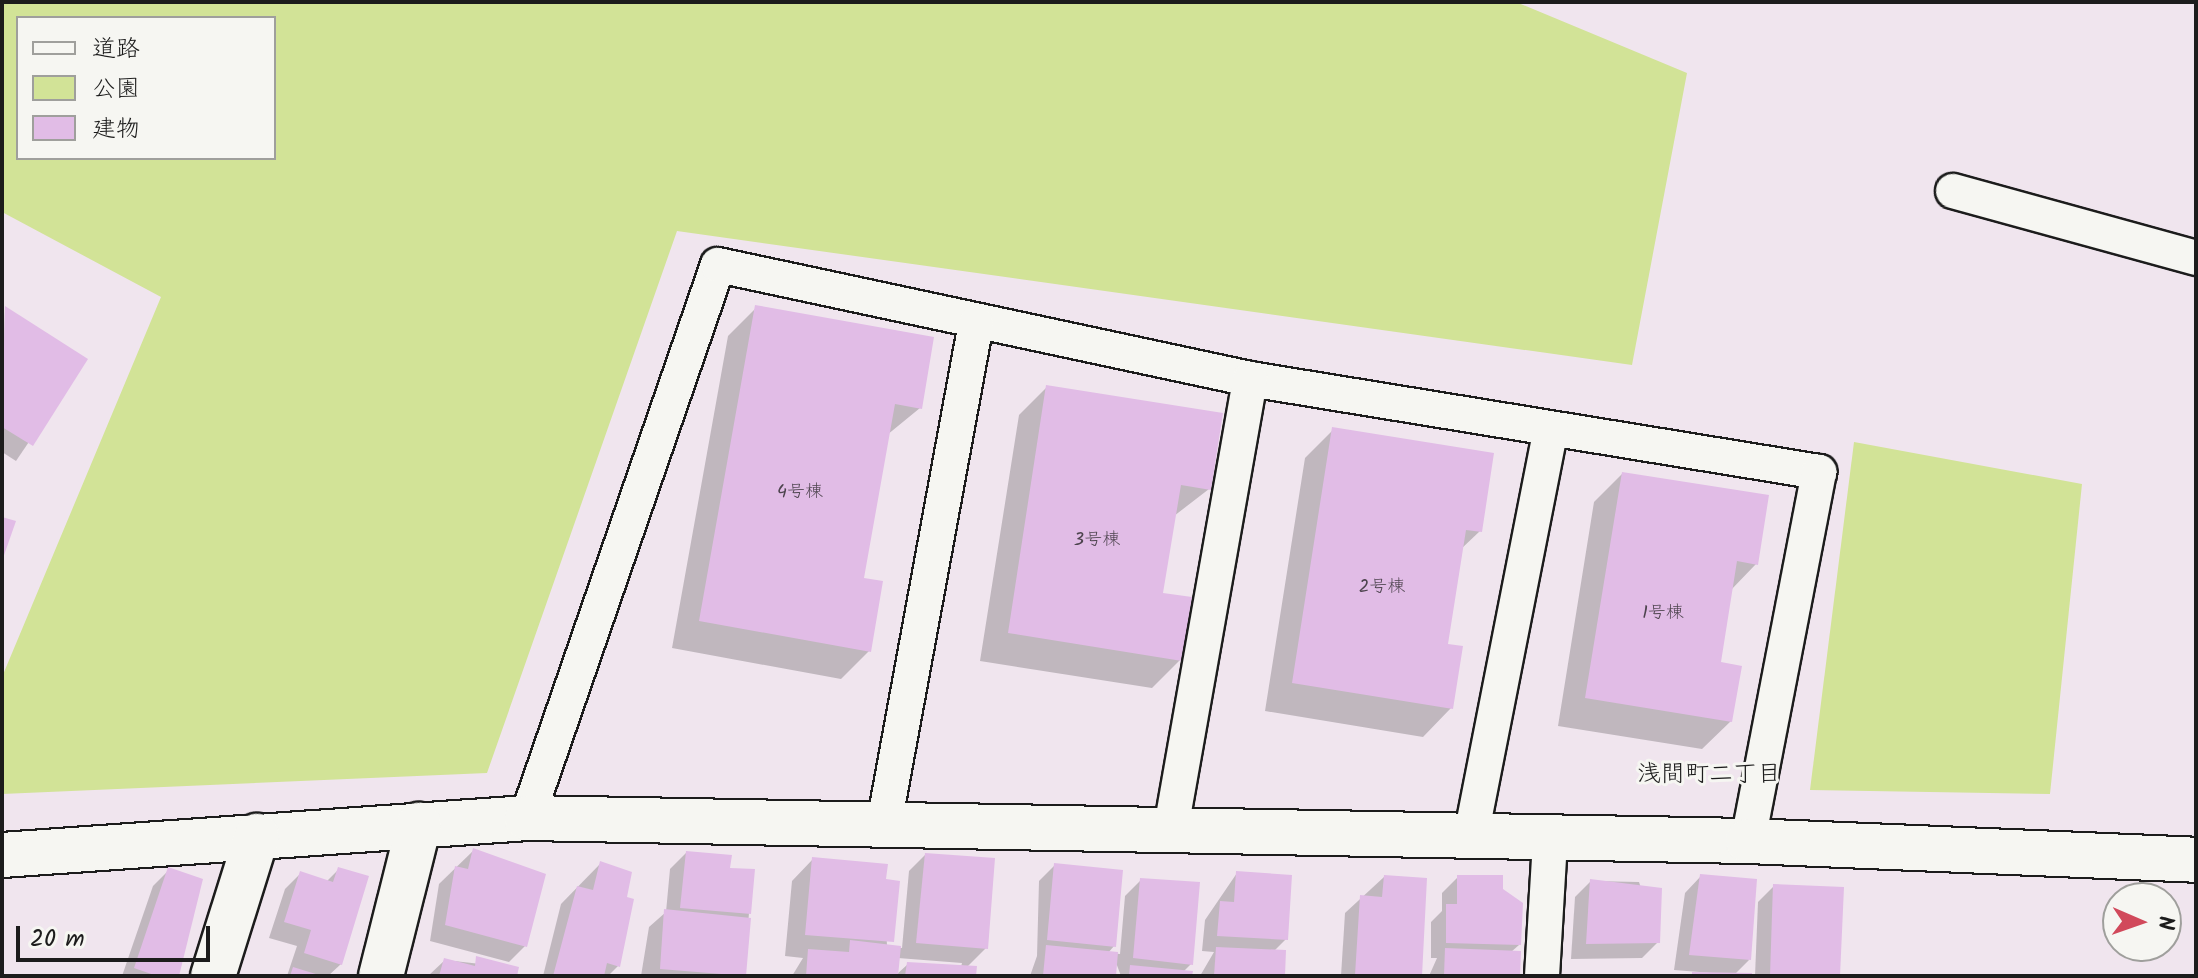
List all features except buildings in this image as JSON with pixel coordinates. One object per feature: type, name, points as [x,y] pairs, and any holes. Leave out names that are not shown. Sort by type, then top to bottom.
[{"type":"street","points":[[2,855],[527,818],[884,824],[1470,841],[1748,841],[2196,860]]},
{"type":"street","points":[[381,976],[419,825]]},
{"type":"street","points":[[213,976],[257,836]]},
{"type":"lane","points":[[1953,191],[2196,258]]},
{"type":"lane","points":[[527,818],[718,265],[976,323],[1250,379],[1819,472],[1748,841]]},
{"type":"lane","points":[[884,824],[976,323]]},
{"type":"lane","points":[[1170,834],[1250,379]]},
{"type":"lane","points":[[1470,841],[1551,430]]},
{"type":"lane","points":[[1542,976],[1550,841]]},
{"type":"green space","points":[[2,2],[1516,2],[1687,73],[1632,365],[677,231],[487,773],[2,794],[2,677],[161,297],[2,212]]},
{"type":"green space","points":[[1854,442],[2082,484],[2050,794],[1810,790]]},
{"type":"district","name":"浅間町二丁目","points":[[1709,775]]}]
